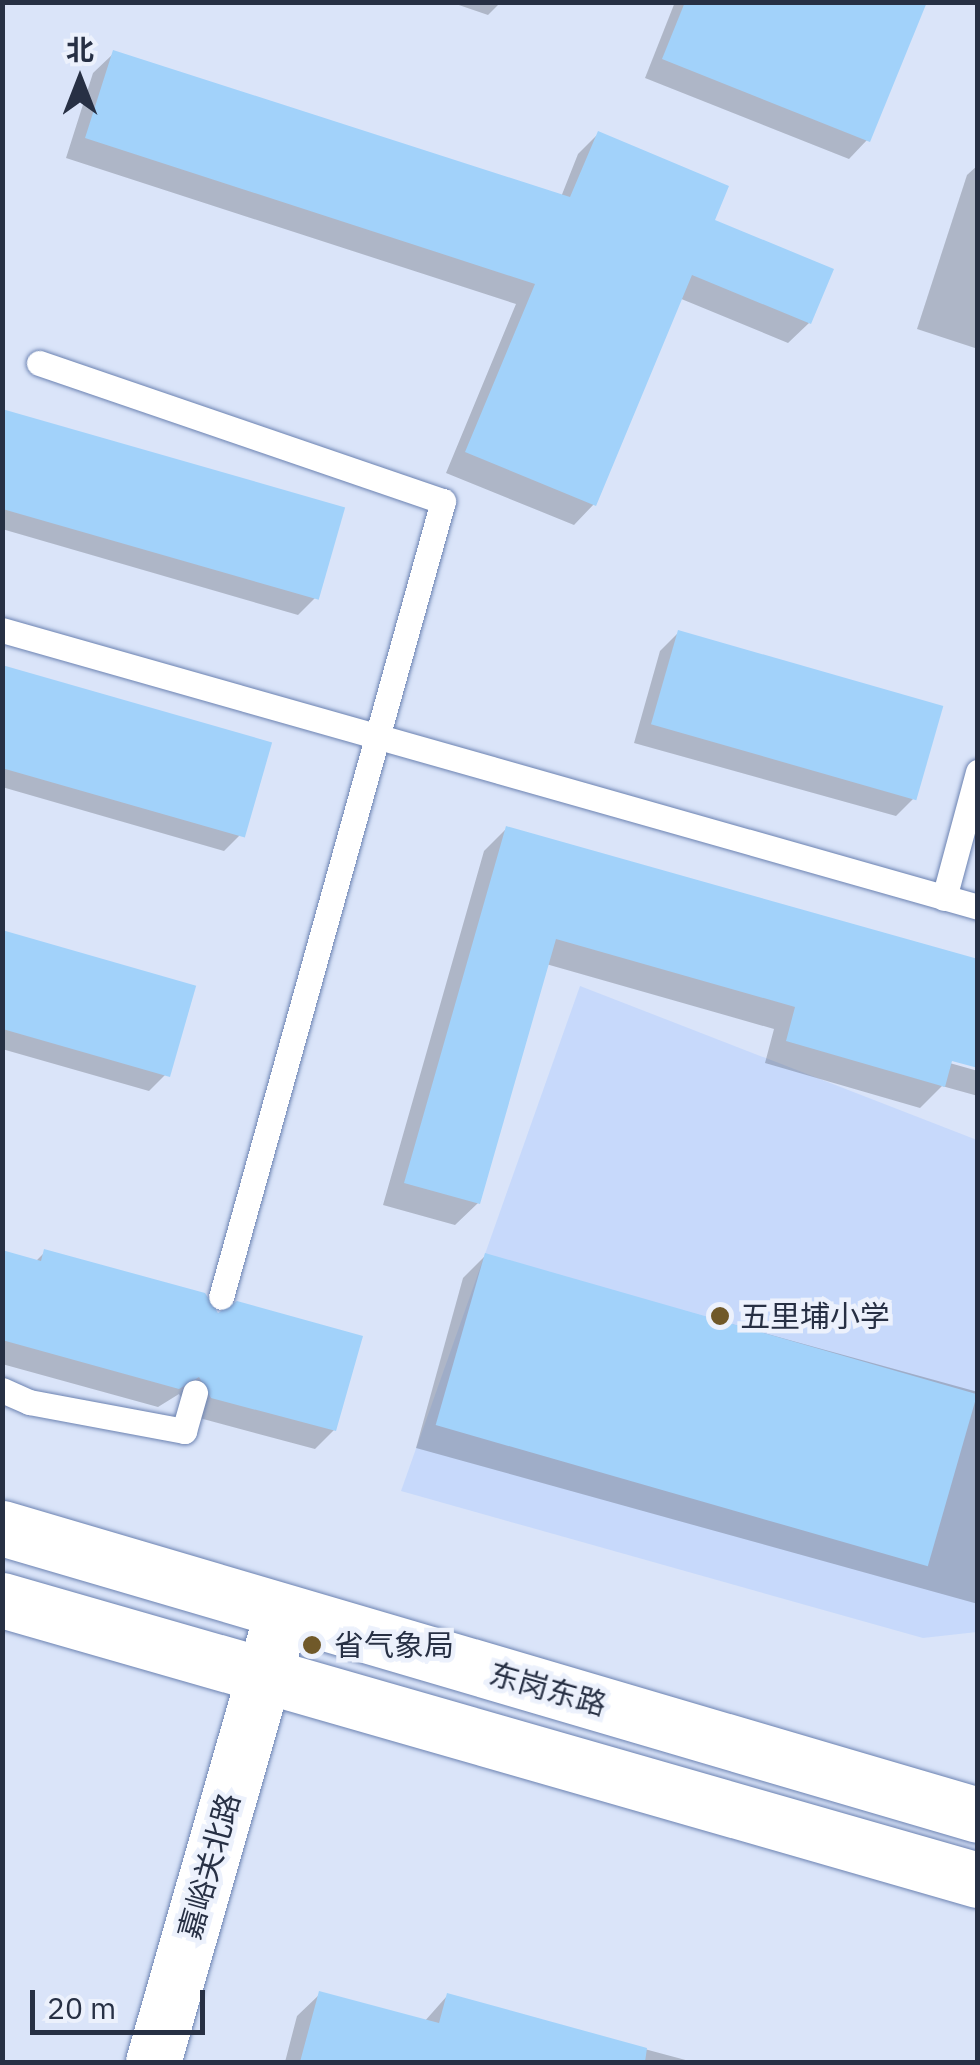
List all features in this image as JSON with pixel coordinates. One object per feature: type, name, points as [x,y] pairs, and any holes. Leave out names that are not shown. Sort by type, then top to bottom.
[{"type":"main road","name":"东岗东路","points":[[2,1528],[978,1815]]},
{"type":"main road","name":"东岗东路","points":[[2,1600],[265,1670],[978,1880]]},
{"type":"main road","name":"嘉峪关北路","points":[[153,2062],[282,1611]]},
{"type":"lane","points":[[40,363],[444,501],[375,736],[221,1297]]},
{"type":"lane","points":[[2,630],[978,907]]},
{"type":"lane","points":[[944,898],[978,772]]},
{"type":"lane","points":[[2,1390],[29,1402],[184,1431],[195,1393]]},
{"type":"shaded area","name":"五里埔小学","points":[[580,986],[977,1140],[977,1632],[923,1638],[401,1491]]},
{"type":"building","points":[[685,2],[927,2],[870,142],[662,59]]},
{"type":"building","points":[[113,50],[570,197],[598,131],[729,186],[715,220],[834,269],[811,324],[692,275],[596,506],[465,452],[535,284],[85,138]]},
{"type":"building","points":[[2,409],[345,507],[319,600],[2,509]]},
{"type":"building","points":[[678,630],[943,706],[916,800],[651,724]]},
{"type":"building","points":[[2,665],[272,742],[245,838],[2,768]]},
{"type":"building","points":[[506,826],[978,959],[978,1068],[952,1061],[945,1087],[786,1041],[795,1007],[556,939],[480,1204],[404,1183]]},
{"type":"building","points":[[2,930],[196,986],[170,1077],[2,1029]]},
{"type":"building","points":[[44,1249],[205,1293],[218,1313],[237,1301],[363,1336],[336,1431],[211,1398],[199,1377],[179,1389],[2,1340],[2,1250],[41,1261]]},
{"type":"building","points":[[485,1253],[977,1394],[928,1566],[436,1425]]},
{"type":"building","points":[[319,1991],[439,2023],[447,1993],[647,2048],[645,2062],[300,2062]]},
{"type":"place","name":"五里埔小学","points":[[720,1316]]},
{"type":"place","name":"省气象局","points":[[312,1645]]}]
